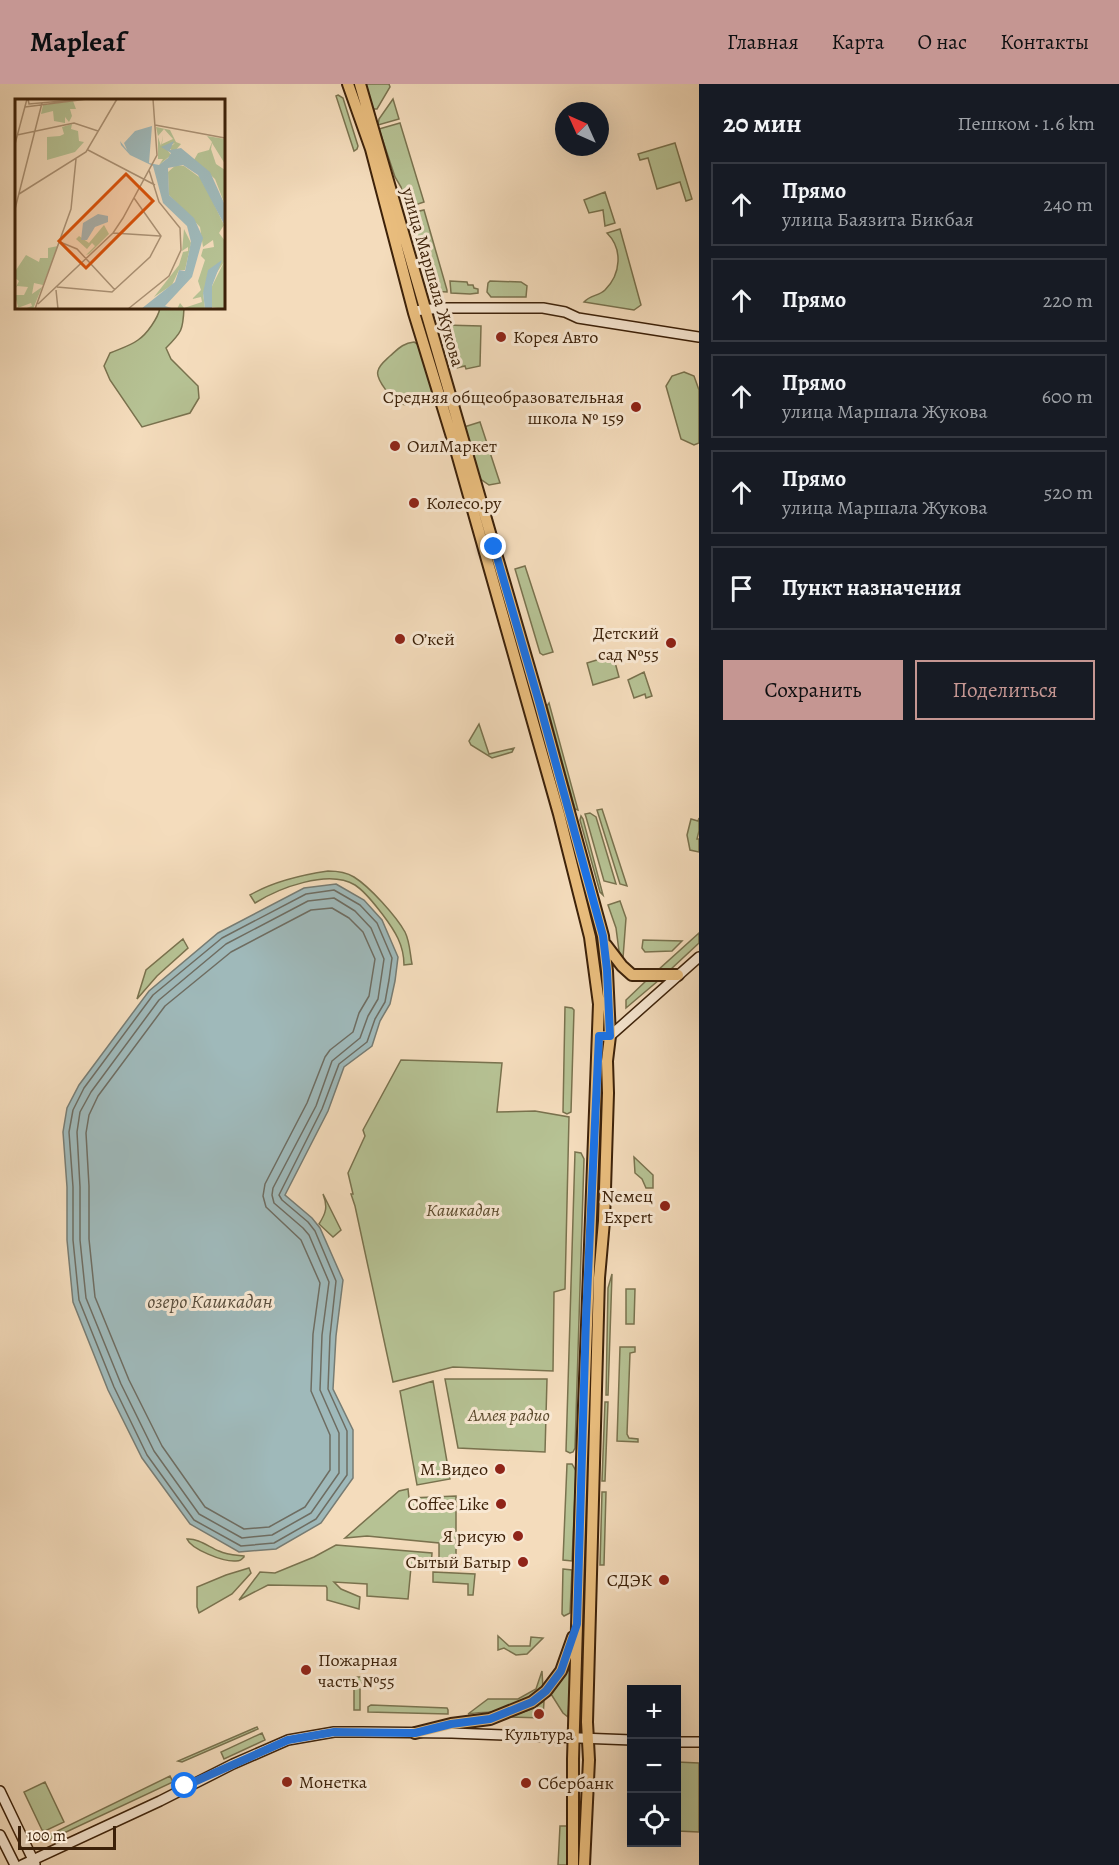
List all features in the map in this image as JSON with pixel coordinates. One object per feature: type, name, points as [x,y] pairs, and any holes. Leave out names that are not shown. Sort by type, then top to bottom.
[{"type":"main road","name":"улица Маршала Жукова","points":[[348,84],[370,149],[539,702],[588,876],[604,943],[604,1036],[586,1318],[574,1738],[573,1865]]},
{"type":"main road","name":"улица Маршала Жукова","points":[[360,84],[480,534],[582,899],[590,937],[604,1036],[608,1093],[592,1487],[586,1722],[589,1760],[584,1865]]},
{"type":"main road","points":[[419,310],[548,309],[578,318],[699,338]]},
{"type":"main road","points":[[604,943],[632,975],[678,975]]},
{"type":"main road","points":[[604,1036],[699,957]]},
{"type":"main road","points":[[415,1733],[451,1724],[490,1719],[532,1702],[546,1691],[561,1671],[577,1624]]},
{"type":"main road","points":[[22,1865],[34,1862],[233,1764],[288,1740],[334,1732],[452,1733],[627,1740]]},
{"type":"main road","points":[[681,1742],[699,1742]]},
{"type":"main road","points":[[0,1791],[34,1862]]},
{"type":"main road","points":[[0,1835],[15,1865]]},
{"type":"green space","points":[[366,84],[389,84],[390,87],[377,109],[373,109]]},
{"type":"green space","points":[[336,96],[343,98],[358,146],[354,151]]},
{"type":"green space","points":[[393,99],[399,119],[378,125],[379,119]]},
{"type":"green space","points":[[400,123],[424,202],[409,207],[406,205],[401,187],[395,177],[379,129]]},
{"type":"green space","points":[[675,143],[692,199],[686,201],[680,182],[657,189],[648,158],[640,160],[638,154]]},
{"type":"green space","points":[[605,192],[615,223],[605,226],[603,210],[589,213],[584,200]]},
{"type":"green space","points":[[424,210],[447,292],[430,291],[414,241],[410,215]]},
{"type":"green space","points":[[620,229],[641,305],[634,310],[584,302],[605,290],[614,277],[618,254],[616,246],[607,233]]},
{"type":"green space","points":[[450,281],[467,282],[468,285],[473,285],[478,289],[478,293],[451,293]]},
{"type":"green space","points":[[490,281],[521,282],[527,286],[526,297],[491,297],[487,292]]},
{"type":"green space","points":[[160,309],[184,309],[181,330],[166,348],[171,359],[198,386],[199,398],[190,413],[142,427],[110,380],[104,366],[110,353],[132,344],[145,334]]},
{"type":"green space","points":[[444,325],[481,326],[480,366],[466,369],[465,366],[456,368]]},
{"type":"green space","points":[[414,342],[421,346],[434,391],[420,402],[401,404],[385,389],[379,379],[378,371],[398,349]]},
{"type":"green space","points":[[684,372],[694,376],[699,390],[699,443],[694,445],[681,439],[666,386],[672,376]]},
{"type":"green space","points":[[480,422],[500,483],[489,485],[479,478],[464,427]]},
{"type":"green space","points":[[525,566],[553,652],[543,655],[540,653],[515,569]]},
{"type":"green space","points":[[613,655],[619,677],[593,685],[587,663]]},
{"type":"green space","points":[[644,672],[652,696],[646,698],[645,694],[634,698],[628,680]]},
{"type":"green space","points":[[549,703],[578,810],[575,809],[547,706]]},
{"type":"green space","points":[[479,724],[489,754],[514,748],[512,752],[492,758],[471,745],[469,741]]},
{"type":"green space","points":[[602,809],[627,886],[620,884],[597,810]]},
{"type":"green space","points":[[590,813],[596,817],[616,884],[604,881],[585,814]]},
{"type":"green space","points":[[581,816],[603,895],[600,892],[580,820]]},
{"type":"green space","points":[[699,818],[697,839],[699,839],[699,852],[690,850],[687,835],[691,819],[698,821]]},
{"type":"green space","points":[[328,871],[341,872],[354,877],[382,902],[405,932],[412,964],[404,965],[401,945],[395,933],[370,899],[355,885],[331,879],[318,880],[290,886],[255,903],[250,895],[288,879]]},
{"type":"green space","points":[[620,901],[626,918],[623,958],[619,951],[616,928],[608,905]]},
{"type":"green space","points":[[699,933],[699,943],[671,969],[657,971]]},
{"type":"green space","points":[[183,939],[188,948],[157,976],[137,999],[146,970]]},
{"type":"green space","points":[[643,940],[682,941],[672,951],[645,952],[642,948]]},
{"type":"green space","points":[[647,980],[659,980],[626,1008],[626,1000]]},
{"type":"green space","points":[[565,1007],[574,1010],[571,1112],[567,1114],[563,1112]]},
{"type":"green space","name":"Кашкадан","points":[[401,1060],[502,1063],[497,1112],[535,1111],[569,1117],[565,1289],[554,1292],[553,1371],[453,1367],[393,1382],[348,1173],[365,1136],[363,1130]]},
{"type":"green space","points":[[575,1152],[581,1153],[584,1159],[575,1448],[570,1453],[566,1451]]},
{"type":"green space","points":[[634,1157],[653,1175],[653,1188],[646,1188],[642,1179],[635,1173]]},
{"type":"green space","points":[[323,1194],[341,1230],[333,1237],[319,1224],[325,1210]]},
{"type":"green space","points":[[612,1274],[608,1395],[606,1395],[608,1288]]},
{"type":"green space","points":[[626,1289],[635,1289],[634,1324],[626,1324]]},
{"type":"green space","points":[[620,1347],[635,1347],[635,1352],[630,1353],[627,1434],[629,1438],[638,1439],[638,1442],[617,1441]]},
{"type":"green space","name":"Аллея радио","points":[[445,1379],[547,1379],[545,1452],[458,1448]]},
{"type":"green space","points":[[433,1381],[450,1479],[417,1485],[400,1391]]},
{"type":"green space","points":[[605,1402],[608,1402],[605,1481],[602,1481]]},
{"type":"green space","points":[[567,1464],[572,1464],[576,1471],[572,1561],[563,1560]]},
{"type":"green space","points":[[408,1489],[409,1498],[456,1496],[456,1564],[439,1565],[439,1543],[367,1536],[345,1538],[399,1491]]},
{"type":"green space","points":[[602,1492],[606,1492],[604,1565],[600,1565]]},
{"type":"green space","points":[[187,1539],[199,1541],[225,1553],[244,1557],[230,1561],[216,1557],[201,1551]]},
{"type":"green space","points":[[336,1545],[432,1553],[431,1568],[411,1567],[408,1599],[367,1596],[367,1584],[334,1582],[341,1589],[360,1597],[359,1609],[327,1600],[326,1586],[268,1585],[239,1600],[260,1572],[275,1573]]},
{"type":"green space","points":[[249,1568],[251,1573],[232,1594],[199,1613],[197,1587]]},
{"type":"green space","points":[[563,1569],[572,1570],[570,1613],[564,1616],[562,1614]]},
{"type":"green space","points":[[433,1572],[475,1574],[473,1595],[468,1595],[468,1584],[433,1582]]},
{"type":"green space","points":[[498,1636],[509,1646],[530,1646],[531,1637],[543,1638],[527,1654],[516,1655],[504,1648],[498,1650]]},
{"type":"green space","points":[[571,1667],[568,1717],[551,1694]]},
{"type":"green space","points":[[542,1671],[543,1689],[527,1699],[498,1711],[468,1714],[488,1699],[518,1699],[536,1689]]},
{"type":"green space","points":[[354,1677],[378,1677],[374,1683],[360,1683],[360,1710],[354,1710]]},
{"type":"green space","points":[[544,1701],[543,1718],[509,1717],[534,1708]]},
{"type":"green space","points":[[371,1705],[447,1708],[448,1714],[368,1712],[368,1707]]},
{"type":"green space","points":[[257,1727],[258,1729],[182,1762],[178,1761]]},
{"type":"green space","points":[[262,1733],[265,1740],[224,1759],[221,1752]]},
{"type":"green space","points":[[681,1762],[699,1763],[699,1832],[681,1831]]},
{"type":"green space","points":[[170,1776],[173,1782],[47,1841],[45,1837]]},
{"type":"green space","points":[[45,1782],[64,1822],[45,1831],[42,1830],[24,1792]]},
{"type":"green space","points":[[560,1826],[570,1826],[568,1865],[558,1865]]},
{"type":"water","name":"озеро Кашкадан","points":[[336,884],[364,900],[382,920],[398,957],[390,1004],[380,1021],[372,1046],[344,1067],[328,1111],[285,1195],[320,1228],[343,1280],[336,1336],[333,1389],[353,1430],[353,1478],[321,1523],[276,1549],[239,1552],[190,1524],[142,1458],[108,1390],[73,1302],[67,1240],[67,1187],[63,1132],[67,1108],[79,1085],[149,991],[218,933],[304,888]]},
{"type":"place","name":"Корея Авто","points":[[501,337]]},
{"type":"place","name":"Средняя общеобразовательная школа № 159","points":[[636,407]]},
{"type":"place","name":"ОилМаркет","points":[[395,446]]},
{"type":"place","name":"Колесо.ру","points":[[414,503]]},
{"type":"place","name":"О’кей","points":[[400,639]]},
{"type":"place","name":"Детский сад №55","points":[[671,643]]},
{"type":"place","name":"Nемец Expert","points":[[665,1206]]},
{"type":"place","name":"М.Видео","points":[[500,1469]]},
{"type":"place","name":"Coffee Like","points":[[501,1504]]},
{"type":"place","name":"Я рисую","points":[[518,1536]]},
{"type":"place","name":"Сытый Батыр","points":[[523,1562]]},
{"type":"place","name":"СДЭК","points":[[664,1580]]},
{"type":"place","name":"Пожарная часть №55","points":[[306,1670]]},
{"type":"place","name":"Культура","points":[[539,1714]]},
{"type":"place","name":"Монетка","points":[[287,1782]]},
{"type":"place","name":"Сбербанк","points":[[526,1783]]},
{"type":"route","points":[[185,1786],[288,1740],[334,1732],[415,1733],[451,1724],[490,1719],[532,1702],[546,1691],[561,1671],[577,1624],[586,1318],[599,1036],[610,1036],[607,970],[603,936],[588,876],[494,547]]}]
